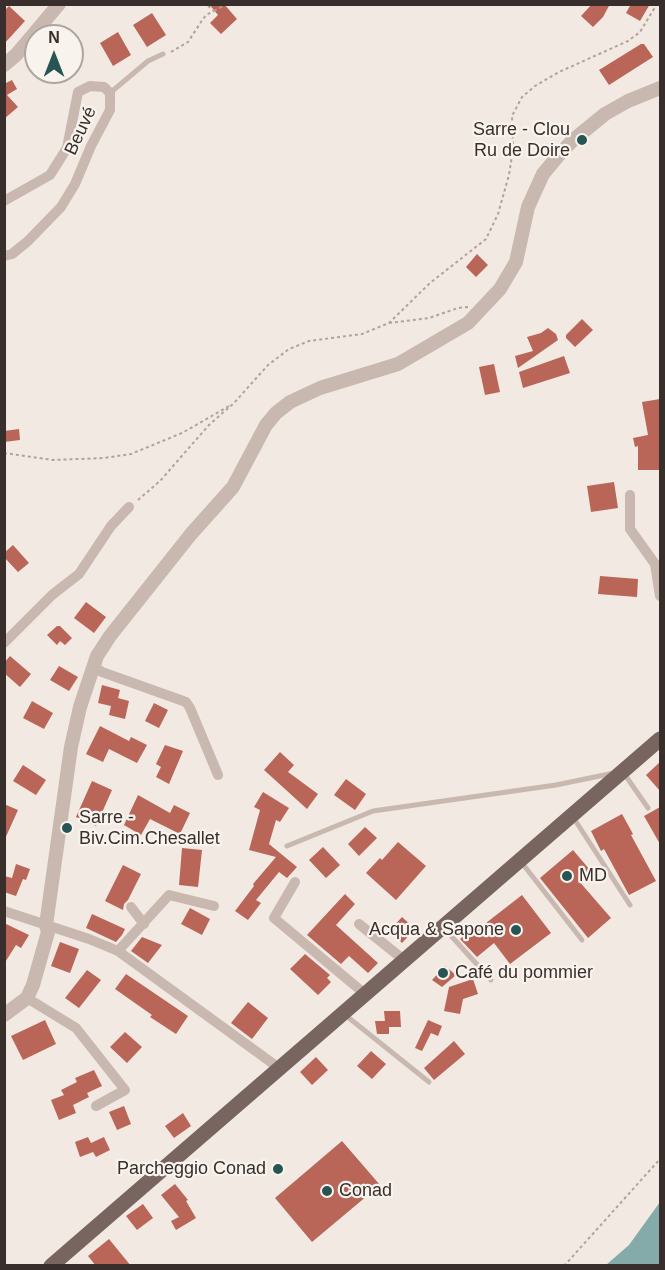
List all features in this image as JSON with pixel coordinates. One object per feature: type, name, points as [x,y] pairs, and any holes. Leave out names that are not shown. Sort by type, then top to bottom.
[{"type":"main road","points":[[51,1266],[660,739]]},
{"type":"street","points":[[4,65],[16,55],[59,4]]},
{"type":"street","name":"Beuvé","points":[[4,201],[50,176],[67,148],[78,92],[90,86],[104,87],[111,93],[110,110],[75,184],[61,207],[28,241],[12,254],[4,256]]},
{"type":"street","points":[[4,1015],[27,998],[33,985],[48,932],[46,925],[71,747],[80,706],[97,656],[118,626],[191,534],[233,487],[266,425],[276,413],[290,402],[320,388],[398,364],[468,323],[500,289],[516,262],[528,207],[543,174],[572,141],[605,114],[628,101],[660,88]]},
{"type":"street","points":[[630,495],[630,529],[655,564],[660,596]]},
{"type":"street","points":[[4,643],[52,595],[79,574],[111,526],[129,507]]},
{"type":"street","points":[[93,666],[102,672],[186,702],[218,775]]},
{"type":"street","points":[[295,882],[274,918],[365,993]]},
{"type":"street","points":[[117,951],[169,895],[214,906]]},
{"type":"street","points":[[131,907],[144,924]]},
{"type":"street","points":[[4,911],[89,939],[117,951],[279,1068]]},
{"type":"street","points":[[359,924],[404,960]]},
{"type":"street","points":[[27,998],[76,1028],[125,1090],[96,1106]]},
{"type":"lane","points":[[111,93],[148,62],[163,54]]},
{"type":"lane","points":[[287,846],[373,811],[556,785],[622,772],[648,808]]},
{"type":"lane","points":[[572,815],[630,905]]},
{"type":"lane","points":[[521,861],[582,940]]},
{"type":"lane","points":[[443,926],[491,980]]},
{"type":"lane","points":[[343,1013],[429,1082]]},
{"type":"path","points":[[206,4],[214,11]]},
{"type":"path","points":[[163,54],[189,42],[206,15],[227,4]]},
{"type":"path","points":[[389,323],[430,283],[486,239],[498,214],[509,175],[513,149],[512,116],[522,97],[535,86],[559,72],[627,41],[640,32],[657,4]]},
{"type":"path","points":[[129,507],[160,481],[209,425],[234,403],[268,365],[290,349],[309,341],[362,334],[389,323],[429,318],[458,308],[485,306]]},
{"type":"path","points":[[4,453],[52,460],[105,458],[131,454],[182,433],[234,403]]},
{"type":"path","points":[[564,1266],[660,1159]]},
{"type":"water","points":[[660,1202],[660,1265],[606,1265],[629,1245]]},
{"type":"building","points":[[209,4],[224,4],[237,19],[221,34],[210,23],[218,15]]},
{"type":"building","points":[[592,4],[610,4],[603,17],[593,27],[581,16]]},
{"type":"building","points":[[631,4],[650,4],[640,21],[626,13]]},
{"type":"building","points":[[9,6],[25,21],[4,44],[4,11]]},
{"type":"building","points":[[152,13],[166,35],[147,47],[133,25]]},
{"type":"building","points":[[118,32],[131,55],[113,66],[100,43]]},
{"type":"building","points":[[644,44],[653,57],[609,85],[599,70]]},
{"type":"building","points":[[12,80],[17,89],[7,95],[18,107],[4,119],[4,84]]},
{"type":"building","points":[[477,254],[488,265],[476,277],[466,267]]},
{"type":"building","points":[[582,319],[593,330],[575,347],[566,335]]},
{"type":"building","points":[[548,328],[556,334],[558,340],[518,368],[515,356],[533,351],[527,337],[541,333]]},
{"type":"building","points":[[564,356],[570,373],[523,388],[519,372]]},
{"type":"building","points":[[494,364],[500,392],[485,395],[479,367]]},
{"type":"building","points":[[660,399],[660,470],[638,470],[638,446],[635,447],[633,438],[648,435],[642,402]]},
{"type":"building","points":[[19,429],[20,440],[4,442],[4,431]]},
{"type":"building","points":[[614,482],[618,508],[591,512],[587,486]]},
{"type":"building","points":[[13,545],[29,563],[18,572],[4,557],[4,553]]},
{"type":"building","points":[[600,576],[638,579],[637,597],[598,594]]},
{"type":"building","points":[[86,602],[106,617],[94,633],[74,618]]},
{"type":"building","points":[[60,626],[72,638],[65,645],[60,641],[57,645],[47,635]]},
{"type":"building","points":[[10,656],[31,674],[20,687],[4,673],[4,663]]},
{"type":"building","points":[[59,666],[78,677],[69,691],[50,680]]},
{"type":"building","points":[[102,685],[120,690],[118,698],[129,701],[125,719],[109,715],[111,706],[98,703]]},
{"type":"building","points":[[32,701],[53,713],[44,729],[23,718]]},
{"type":"building","points":[[154,703],[168,710],[159,728],[145,721]]},
{"type":"building","points":[[100,726],[129,741],[131,737],[147,745],[137,763],[109,749],[103,762],[86,754]]},
{"type":"building","points":[[165,745],[183,751],[169,784],[156,777],[161,767],[156,764]]},
{"type":"building","points":[[280,752],[294,765],[288,772],[318,794],[307,809],[264,770]]},
{"type":"building","points":[[660,762],[660,791],[646,775]]},
{"type":"building","points":[[23,765],[46,780],[36,795],[13,781]]},
{"type":"building","points":[[346,779],[366,794],[355,810],[334,795]]},
{"type":"building","points":[[92,781],[112,790],[96,826],[76,817]]},
{"type":"building","points":[[263,792],[289,808],[280,822],[276,820],[269,844],[297,867],[287,878],[279,872],[256,900],[261,903],[248,920],[235,911],[254,886],[253,884],[276,857],[249,850],[260,810],[254,807]]},
{"type":"building","points":[[138,795],[170,813],[174,805],[190,813],[180,834],[150,819],[141,835],[124,825]]},
{"type":"building","points":[[4,804],[18,810],[4,841]]},
{"type":"building","points":[[660,807],[660,844],[644,816]]},
{"type":"building","points":[[622,814],[656,881],[629,895],[604,849],[601,851],[591,831]]},
{"type":"building","points":[[365,827],[377,838],[359,856],[348,844]]},
{"type":"building","points":[[398,842],[426,866],[396,900],[366,873]]},
{"type":"building","points":[[323,847],[340,865],[326,878],[309,860]]},
{"type":"building","points":[[182,848],[202,850],[198,887],[179,885]]},
{"type":"building","points":[[573,850],[590,870],[578,880],[611,918],[588,938],[540,878]]},
{"type":"building","points":[[16,864],[30,869],[16,896],[4,892],[4,876],[12,878]]},
{"type":"building","points":[[123,865],[141,874],[123,910],[105,901]]},
{"type":"building","points":[[345,894],[355,904],[336,925],[378,963],[368,973],[349,956],[341,964],[307,935]]},
{"type":"building","name":"Acqua & Sapone","points":[[522,895],[551,933],[510,964],[494,943],[477,957],[460,939],[475,927],[477,930]]},
{"type":"building","points":[[190,908],[210,919],[202,935],[181,924]]},
{"type":"building","points":[[92,914],[125,929],[116,942],[86,928]]},
{"type":"building","points":[[402,917],[415,929],[402,943],[390,930]]},
{"type":"building","points":[[4,923],[29,935],[21,948],[16,945],[4,964]]},
{"type":"building","points":[[142,937],[162,945],[148,963],[131,951]]},
{"type":"building","points":[[60,942],[79,949],[70,973],[51,966]]},
{"type":"building","points":[[305,954],[330,975],[327,978],[331,982],[318,995],[290,969]]},
{"type":"building","points":[[445,966],[456,975],[442,987],[432,980]]},
{"type":"building","points":[[87,970],[101,980],[79,1008],[65,998]]},
{"type":"building","points":[[126,974],[188,1016],[176,1034],[115,989]]},
{"type":"building","points":[[473,979],[478,994],[463,999],[460,1014],[444,1011],[449,987]]},
{"type":"building","points":[[248,1002],[268,1018],[252,1039],[231,1023]]},
{"type":"building","points":[[384,1011],[400,1011],[401,1027],[389,1027],[389,1034],[377,1034],[375,1021],[385,1021]]},
{"type":"building","points":[[45,1020],[56,1044],[23,1060],[11,1036]]},
{"type":"building","points":[[428,1020],[442,1026],[438,1036],[431,1033],[422,1051],[415,1048]]},
{"type":"building","points":[[125,1032],[142,1047],[127,1063],[110,1047]]},
{"type":"building","points":[[454,1041],[465,1054],[434,1080],[424,1068]]},
{"type":"building","points":[[371,1051],[386,1064],[372,1079],[357,1066]]},
{"type":"building","points":[[316,1057],[328,1070],[312,1085],[300,1072]]},
{"type":"building","points":[[94,1070],[102,1086],[87,1093],[89,1097],[73,1105],[76,1113],[59,1120],[51,1100],[64,1095],[61,1090],[77,1082],[75,1078]]},
{"type":"building","points":[[124,1106],[131,1124],[117,1130],[109,1112]]},
{"type":"building","points":[[183,1113],[191,1126],[174,1138],[165,1126]]},
{"type":"building","points":[[88,1137],[91,1143],[104,1137],[110,1150],[96,1157],[93,1152],[80,1157],[75,1142]]},
{"type":"building","name":"Conad","points":[[342,1141],[380,1185],[312,1242],[275,1198]]},
{"type":"building","points":[[175,1184],[188,1200],[186,1201],[196,1218],[176,1230],[171,1221],[179,1217],[161,1195]]},
{"type":"building","points":[[143,1204],[153,1218],[137,1230],[126,1216]]},
{"type":"building","points":[[109,1239],[131,1266],[96,1266],[88,1256]]},
{"type":"place","name":"Sarre - Clou Ru de Doire","points":[[582,140]]},
{"type":"place","name":"Sarre - Biv.Cim.Chesallet","points":[[67,828]]},
{"type":"place","name":"MD","points":[[567,876]]},
{"type":"place","name":"Acqua & Sapone","points":[[516,930]]},
{"type":"place","name":"Café du pommier","points":[[443,973]]},
{"type":"place","name":"Parcheggio Conad","points":[[278,1169]]},
{"type":"place","name":"Conad","points":[[327,1191]]}]
